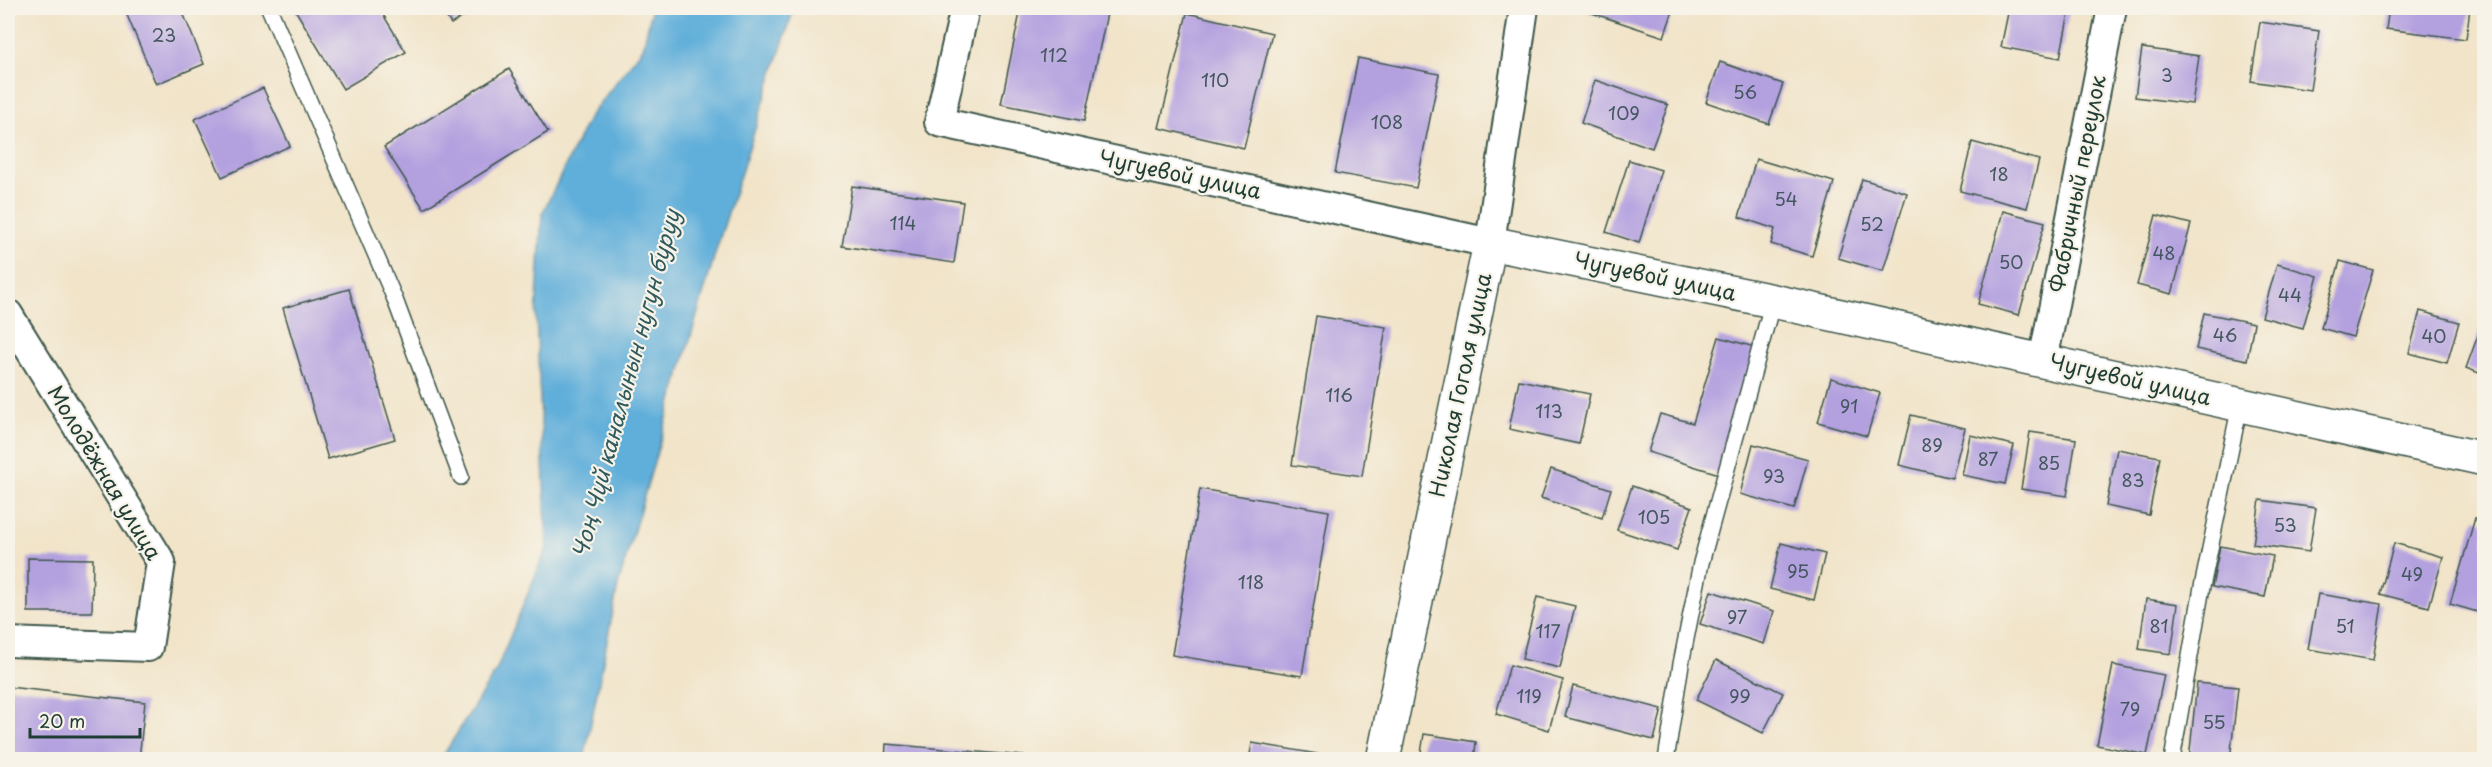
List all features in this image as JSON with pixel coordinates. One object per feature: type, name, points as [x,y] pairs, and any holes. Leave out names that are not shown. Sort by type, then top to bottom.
[{"type":"street","name":"Чугуевой улица","points":[[966,8],[939,122],[1490,243],[1773,301],[2484,459]]},
{"type":"street","name":"Николая Гоголя улица","points":[[1383,759],[1490,243],[1524,8]]},
{"type":"street","name":"Фабричный переулок","points":[[2043,361],[2112,8]]},
{"type":"street","name":"Молодёжная улица","points":[[8,314],[160,562],[148,647],[8,642]]},
{"type":"lane","points":[[269,8],[394,297],[460,477]]},
{"type":"lane","points":[[1666,759],[1681,664],[1701,563],[1773,301]]},
{"type":"lane","points":[[2172,759],[2202,587],[2240,405]]},
{"type":"water","name":"Чоң Чүй каналынын нугун буруу","points":[[652,8],[794,8],[718,244],[618,585],[584,759],[441,759],[496,671],[547,547],[536,316],[542,214],[589,117],[643,48]]},
{"type":"building","points":[[124,8],[181,8],[204,64],[156,84]]},
{"type":"building","points":[[294,8],[379,8],[406,52],[343,89]]},
{"type":"building","points":[[441,8],[478,8],[451,24]]},
{"type":"building","points":[[1021,8],[1108,9],[1084,121],[1001,104]]},
{"type":"building","points":[[1577,8],[1674,8],[1664,37]]},
{"type":"building","points":[[2009,8],[2070,8],[2060,58],[2001,47]]},
{"type":"building","points":[[2389,8],[2470,8],[2466,39],[2386,29]]},
{"type":"building","points":[[1187,13],[1272,33],[1244,148],[1159,128]]},
{"type":"building","points":[[2260,22],[2319,31],[2310,90],[2251,81]]},
{"type":"building","points":[[2142,48],[2199,56],[2192,104],[2135,97]]},
{"type":"building","points":[[1358,58],[1439,74],[1416,188],[1335,173]]},
{"type":"building","points":[[1720,62],[1783,84],[1769,124],[1706,102]]},
{"type":"building","points":[[509,69],[548,132],[424,209],[384,147]]},
{"type":"building","points":[[1595,80],[1668,105],[1652,148],[1581,123]]},
{"type":"building","points":[[263,88],[290,146],[222,177],[195,119]]},
{"type":"building","points":[[1972,142],[2039,160],[2027,208],[1960,191]]},
{"type":"building","points":[[1756,159],[1834,182],[1812,256],[1771,244],[1775,229],[1739,217]]},
{"type":"building","points":[[1629,160],[1661,170],[1639,243],[1606,232]]},
{"type":"building","points":[[1862,179],[1907,193],[1883,271],[1838,258]]},
{"type":"building","points":[[852,186],[963,202],[954,263],[842,246]]},
{"type":"building","points":[[2003,211],[2045,222],[2019,315],[1978,304]]},
{"type":"building","points":[[2156,215],[2191,224],[2172,294],[2137,285]]},
{"type":"building","points":[[2340,261],[2373,270],[2353,337],[2321,328]]},
{"type":"building","points":[[2277,264],[2318,276],[2303,328],[2262,317]]},
{"type":"building","points":[[349,289],[395,439],[328,459],[283,308]]},
{"type":"building","points":[[2420,311],[2459,322],[2447,363],[2409,353]]},
{"type":"building","points":[[2204,313],[2254,323],[2247,360],[2196,349]]},
{"type":"building","points":[[1316,316],[1386,327],[1362,476],[1292,465]]},
{"type":"building","points":[[2484,319],[2484,375],[2466,368]]},
{"type":"building","points":[[1719,337],[1758,348],[1719,474],[1648,452],[1660,414],[1693,423]]},
{"type":"building","points":[[1831,378],[1880,393],[1867,436],[1818,422]]},
{"type":"building","points":[[1519,380],[1590,394],[1579,444],[1509,429]]},
{"type":"building","points":[[1911,415],[1965,428],[1952,478],[1899,465]]},
{"type":"building","points":[[2030,432],[2076,439],[2067,496],[2021,489]]},
{"type":"building","points":[[1970,435],[2014,445],[2005,484],[1962,475]]},
{"type":"building","points":[[1753,444],[1808,459],[1794,509],[1740,494]]},
{"type":"building","points":[[2117,449],[2160,457],[2149,515],[2106,506]]},
{"type":"building","points":[[1551,469],[1611,489],[1602,518],[1541,498]]},
{"type":"building","points":[[1632,486],[1692,507],[1677,550],[1617,530]]},
{"type":"building","points":[[1200,489],[1329,511],[1302,676],[1172,655]]},
{"type":"building","points":[[2260,500],[2316,508],[2309,552],[2253,544]]},
{"type":"building","points":[[2475,518],[2484,521],[2484,614],[2450,604]]},
{"type":"building","points":[[1781,543],[1825,554],[1814,600],[1770,589]]},
{"type":"building","points":[[2394,543],[2443,557],[2429,607],[2380,594]]},
{"type":"building","points":[[2220,546],[2273,556],[2265,597],[2212,587]]},
{"type":"building","points":[[28,558],[93,559],[92,612],[28,612]]},
{"type":"building","points":[[1711,591],[1774,611],[1764,644],[1700,624]]},
{"type":"building","points":[[2318,594],[2382,604],[2373,660],[2308,649]]},
{"type":"building","points":[[1537,597],[1575,606],[1560,668],[1522,659]]},
{"type":"building","points":[[2146,599],[2178,604],[2171,654],[2139,649]]},
{"type":"building","points":[[1716,660],[1783,693],[1763,733],[1696,700]]},
{"type":"building","points":[[1510,665],[1563,680],[1549,730],[1496,714]]},
{"type":"building","points":[[2113,665],[2164,675],[2147,755],[2097,745]]},
{"type":"building","points":[[2197,683],[2238,687],[2230,760],[2189,760]]},
{"type":"building","points":[[1573,686],[1662,709],[1654,740],[1565,717]]},
{"type":"building","points":[[8,687],[145,702],[139,760],[8,760]]},
{"type":"building","points":[[1424,734],[1476,742],[1474,760],[1420,760]]},
{"type":"building","points":[[1252,743],[1318,754],[1317,760],[1249,760]]},
{"type":"building","points":[[886,744],[1047,758],[1047,760],[885,760]]}]
